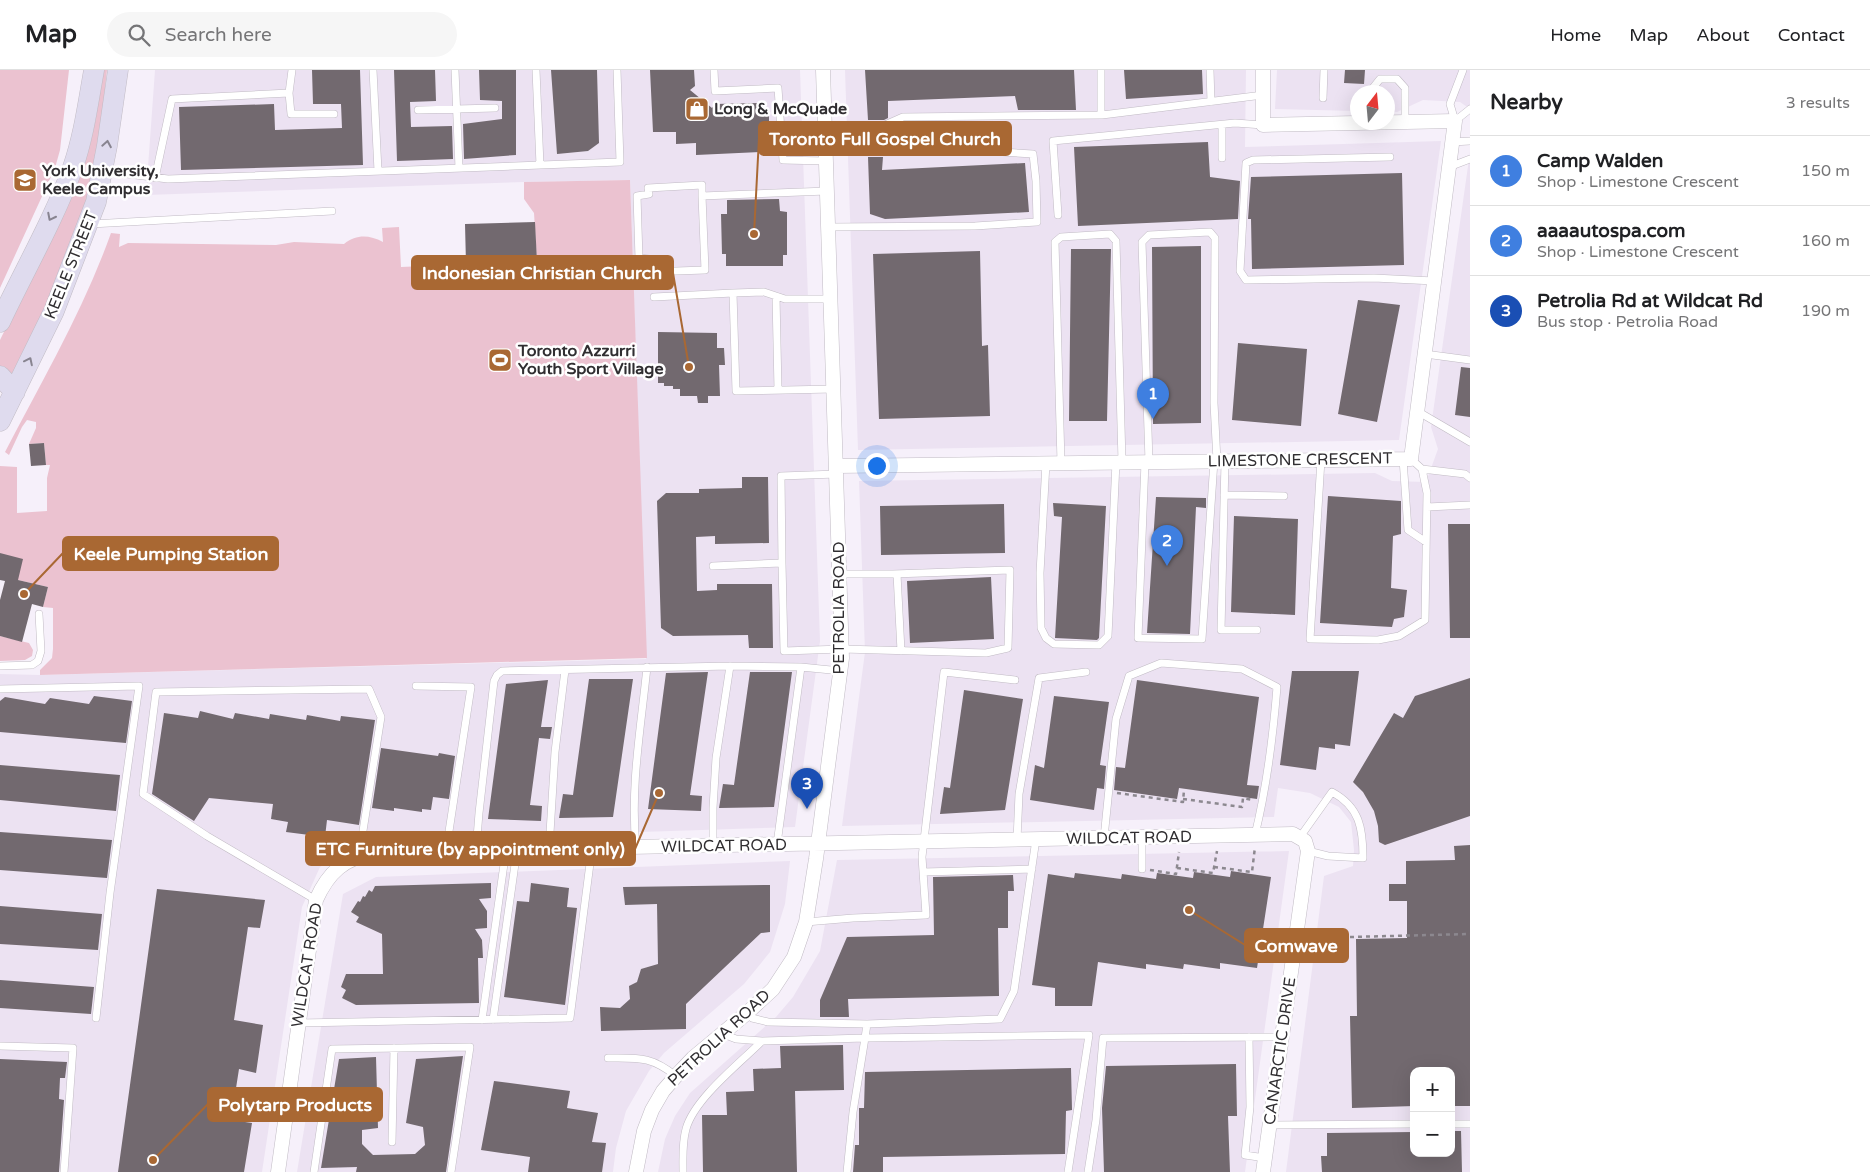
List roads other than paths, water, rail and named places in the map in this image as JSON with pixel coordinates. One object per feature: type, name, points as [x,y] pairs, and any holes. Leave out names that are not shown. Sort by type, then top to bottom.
[{"type":"main road","points":[[0,322],[59,201],[73,166],[83,132],[94,70]]},
{"type":"main road","name":"KEELE STREET","points":[[0,421],[54,311],[96,202],[118,70]]},
{"type":"main road","points":[[0,376],[15,392]]},
{"type":"street","name":"PETROLIA ROAD","points":[[636,1172],[644,1131],[652,1110],[676,1076],[773,989],[784,974],[799,945],[806,922],[841,670],[842,649],[822,70]]},
{"type":"street","points":[[1264,70],[1263,125],[1350,123]]},
{"type":"street","points":[[1395,122],[1455,121]]},
{"type":"street","name":"LIMESTONE CRESCENT","points":[[837,470],[1046,463],[1407,459],[1417,411],[1455,121]]},
{"type":"street","name":"WILDCAT ROAD","points":[[278,1172],[316,900],[322,886],[332,873],[343,863],[359,856],[374,852],[1293,834],[1305,843]]},
{"type":"street","name":"CANARCTIC DRIVE","points":[[1263,1172],[1282,1037],[1305,843]]},
{"type":"lane","points":[[292,70],[289,93],[291,114],[334,114]]},
{"type":"lane","points":[[373,70],[378,171]]},
{"type":"lane","points":[[456,70],[459,168]]},
{"type":"lane","points":[[536,70],[540,165]]},
{"type":"lane","points":[[102,168],[119,173],[168,180],[620,162],[617,70]]},
{"type":"lane","points":[[714,70],[715,91],[778,88],[783,160],[826,156],[971,150],[1033,154],[1037,222],[975,226],[828,227]]},
{"type":"lane","points":[[1101,70],[1102,115]]},
{"type":"lane","points":[[1210,70],[1211,102]]},
{"type":"lane","points":[[1323,98],[1324,70]]},
{"type":"lane","points":[[1464,70],[1450,104],[1455,121],[1470,109]]},
{"type":"lane","points":[[1375,85],[1380,79],[1397,79],[1405,88],[1405,122]]},
{"type":"lane","points":[[155,178],[172,99],[289,93]]},
{"type":"lane","points":[[825,125],[885,125],[903,116],[1102,115],[1263,95]]},
{"type":"lane","points":[[418,110],[495,108]]},
{"type":"lane","points":[[1058,215],[1053,141],[1222,124],[1263,125]]},
{"type":"lane","points":[[1222,124],[1222,158]]},
{"type":"lane","points":[[1452,142],[1470,141]]},
{"type":"lane","points":[[1390,157],[1253,160],[1246,162],[1240,271],[1246,280],[1374,278],[1434,281]]},
{"type":"lane","points":[[1449,167],[1470,159]]},
{"type":"lane","points":[[702,185],[702,196],[705,270],[648,272],[649,259],[639,258],[637,196],[649,194],[648,188],[702,185]]},
{"type":"lane","points":[[702,196],[827,191]]},
{"type":"lane","points":[[88,224],[332,211]]},
{"type":"lane","points":[[1219,461],[1202,639],[1138,638],[1147,462],[1142,242],[1149,234],[1210,232],[1216,238],[1214,403],[1224,495],[1221,630],[1257,630]]},
{"type":"lane","points":[[1046,463],[1040,574],[1041,628],[1046,638],[1054,644],[1100,645],[1108,636],[1119,462],[1116,240],[1110,234],[1061,237],[1055,242],[1062,463]]},
{"type":"lane","points":[[654,297],[764,292],[785,300],[831,299]]},
{"type":"lane","points":[[733,293],[736,391],[834,389]]},
{"type":"lane","points":[[776,296],[778,390]]},
{"type":"lane","points":[[1425,354],[1470,360]]},
{"type":"lane","points":[[1417,411],[1470,442]]},
{"type":"lane","points":[[1407,459],[1422,468],[1465,474],[1470,478]]},
{"type":"lane","points":[[1407,459],[1408,530],[1426,542]]},
{"type":"lane","points":[[1321,460],[1310,639],[1378,640],[1399,636],[1425,620],[1427,494],[1422,468]]},
{"type":"lane","points":[[837,470],[781,476],[784,651],[842,649],[986,653],[1008,648],[1010,570],[840,574]]},
{"type":"lane","points":[[1224,495],[1284,496]]},
{"type":"lane","points":[[1426,507],[1470,505]]},
{"type":"lane","points":[[712,566],[782,563]]},
{"type":"lane","points":[[897,574],[901,651]]},
{"type":"lane","points":[[0,666],[32,664],[38,661],[41,651],[39,614]]},
{"type":"lane","points":[[1104,838],[1116,719],[1129,676],[1161,663],[1242,669],[1278,687],[1272,747],[1255,835]]},
{"type":"lane","points":[[476,850],[487,741],[497,675],[502,671],[730,666],[801,667],[841,670]]},
{"type":"lane","points":[[713,846],[716,758],[730,666]]},
{"type":"lane","points":[[777,844],[801,667]]},
{"type":"lane","points":[[636,847],[633,816],[634,786],[647,668]]},
{"type":"lane","points":[[550,849],[555,752],[564,670]]},
{"type":"lane","points":[[806,922],[926,915],[923,842],[944,672],[1015,680]]},
{"type":"lane","points":[[1016,840],[1019,794],[1039,678],[1086,672]]},
{"type":"lane","points":[[0,689],[139,686],[110,893],[96,1018]]},
{"type":"lane","points":[[416,686],[471,687],[446,851]]},
{"type":"lane","points":[[316,900],[207,836],[143,794],[156,692],[369,689],[380,717],[359,856]]},
{"type":"lane","points":[[1332,792],[1344,798],[1356,815],[1363,839],[1363,858],[1328,856],[1305,843],[1332,792]]},
{"type":"lane","points":[[1142,837],[1142,869]]},
{"type":"lane","points":[[747,1014],[752,1018],[768,1022],[867,1024],[1000,1019],[1014,991],[1036,839]]},
{"type":"lane","points":[[298,1023],[570,1018],[592,848]]},
{"type":"lane","points":[[493,1020],[511,850]]},
{"type":"lane","points":[[482,1020],[511,850]]},
{"type":"lane","points":[[923,872],[1032,869]]},
{"type":"lane","points":[[848,1172],[853,1112],[867,1024]]},
{"type":"lane","points":[[723,1034],[736,1039],[762,1042],[865,1038],[1088,1035],[1068,1172]]},
{"type":"lane","points":[[1249,1037],[1250,1107],[1244,1155],[1265,1158]]},
{"type":"lane","points":[[1088,1172],[1096,1120],[1103,1038],[1282,1037]]},
{"type":"lane","points":[[682,1172],[685,1131],[694,1111],[712,1090],[762,1042]]},
{"type":"lane","points":[[0,1046],[73,1048],[64,1172]]},
{"type":"lane","points":[[314,1172],[332,1050],[470,1047],[451,1172]]},
{"type":"lane","points":[[392,1142],[394,1048]]},
{"type":"lane","points":[[608,1058],[638,1058],[654,1061],[676,1076]]},
{"type":"lane","points":[[1270,1125],[1410,1124]]},
{"type":"lane","points":[[1455,1124],[1470,1124]]},
{"type":"place","name":"Long & McQuade","points":[[697,109]]},
{"type":"place","name":"York University, Keele Campus","points":[[25,180]]},
{"type":"place","name":"Toronto Full Gospel Church","points":[[754,234]]},
{"type":"place","name":"Toronto Azzurri Youth Sport Village","points":[[500,360]]},
{"type":"place","name":"Indonesian Christian Church","points":[[689,367]]},
{"type":"place","name":"Camp Walden","points":[[1153,419]]},
{"type":"place","name":"aaaautospa.com","points":[[1167,566]]},
{"type":"place","name":"Keele Pumping Station","points":[[24,594]]},
{"type":"place","name":"ETC Furniture (by appointment only)","points":[[659,793]]},
{"type":"place","name":"Petrolia Rd at Wildcat Rd","points":[[807,809]]},
{"type":"place","name":"Comwave","points":[[1189,910]]},
{"type":"place","name":"Polytarp Products","points":[[153,1160]]}]
